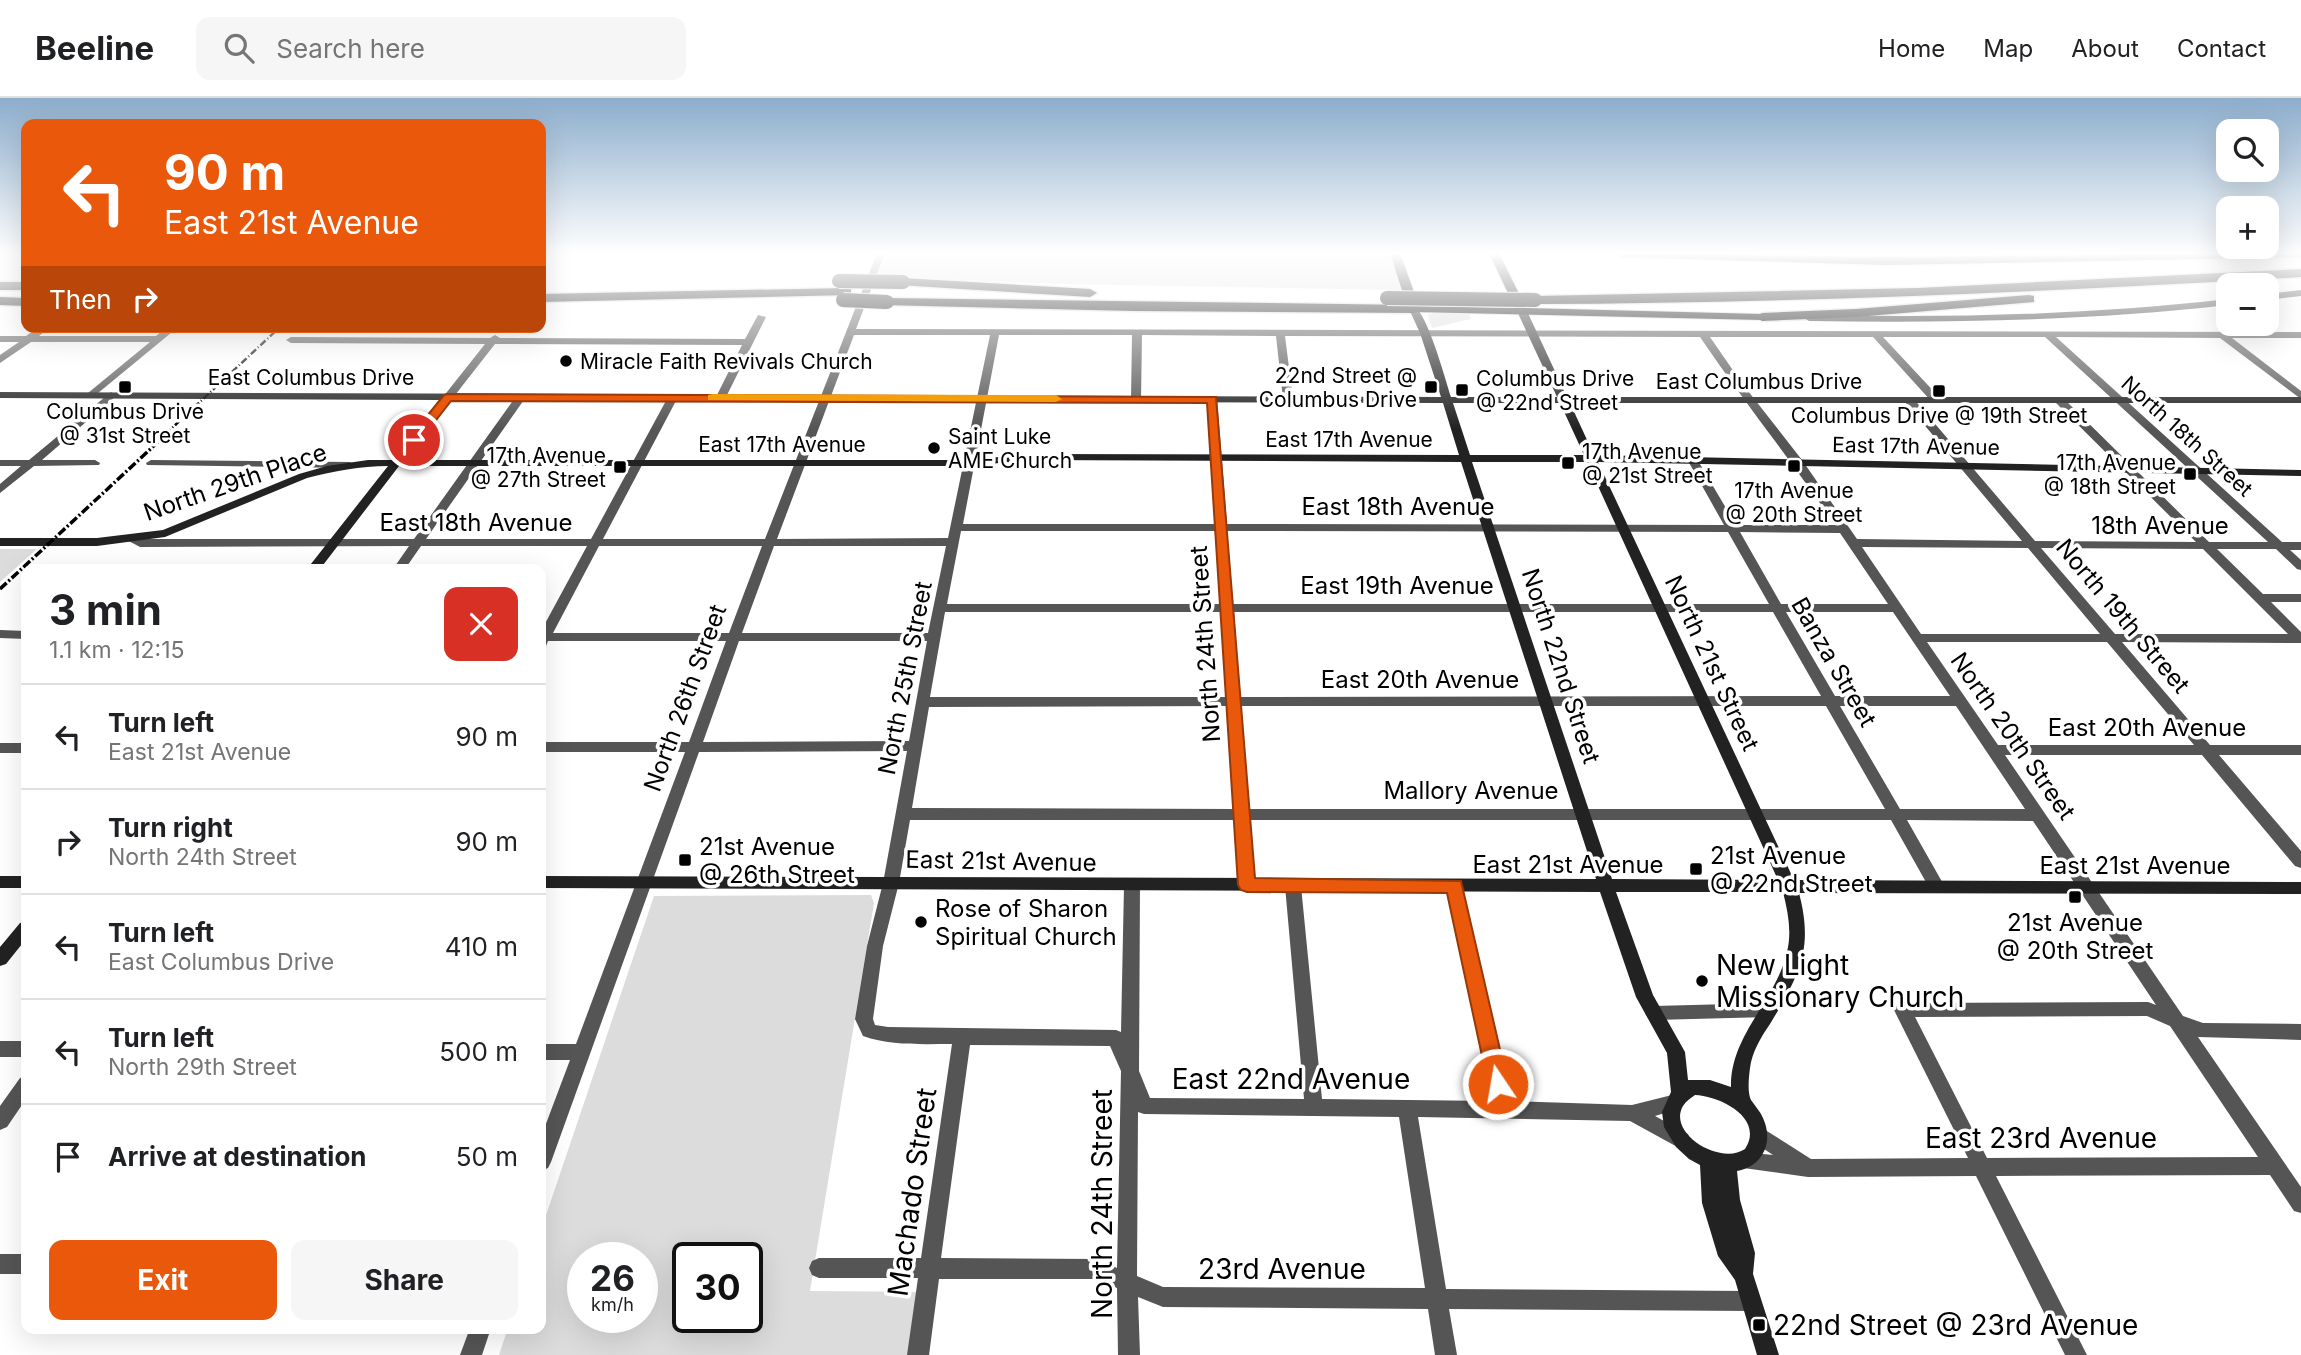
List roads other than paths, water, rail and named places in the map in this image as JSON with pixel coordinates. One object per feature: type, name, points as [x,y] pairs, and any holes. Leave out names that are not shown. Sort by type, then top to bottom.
[{"type":"highway","points":[[1762,317],[1853,312]]},
{"type":"main road","name":"North 22nd Street","points":[[1415,312],[1425,333],[1581,813],[1645,997],[1676,1052],[1676,1098]]},
{"type":"main road","name":"North 21st Street","points":[[1522,312],[1560,400],[1790,888],[1798,929],[1794,964],[1787,983],[1769,1010],[1741,1065],[1741,1101]]},
{"type":"main road","points":[[1601,312],[1965,321],[2125,312]]},
{"type":"main road","name":"East Columbus Drive","points":[[0,395],[1752,401],[2301,398]]},
{"type":"main road","points":[[317,564],[448,397]]},
{"type":"main road","name":"East 17th Avenue","points":[[396,463],[968,463],[1031,457],[1692,459],[2301,473]]},
{"type":"main road","name":"North 29th Place","points":[[131,539],[165,533],[193,524],[281,484],[349,465],[396,463]]},
{"type":"main road","name":"East 18th Avenue","points":[[0,542],[131,539]]},
{"type":"main road","points":[[0,882],[21,882]]},
{"type":"main road","name":"East 21st Avenue","points":[[546,882],[1607,888],[2301,888]]},
{"type":"main road","points":[[0,959],[21,934]]},
{"type":"main road","points":[[1692,1087],[1720,1090],[1741,1101],[1752,1115],[1759,1135],[1752,1154],[1726,1161],[1681,1140],[1670,1115],[1676,1098],[1692,1087]]},
{"type":"main road","points":[[1726,1161],[1713,1203],[1728,1256],[1744,1274],[1768,1355]]},
{"type":"street","name":"North 26th Street","points":[[546,1148],[823,398],[858,312]]},
{"type":"street","points":[[721,397],[761,317]]},
{"type":"street","points":[[850,331],[2216,334]]},
{"type":"street","name":"North 25th Street","points":[[869,1031],[864,1019],[873,957],[891,883],[934,637],[942,608],[995,332]]},
{"type":"street","points":[[1136,399],[1137,332]]},
{"type":"street","points":[[0,360],[37,333]]},
{"type":"street","points":[[92,395],[167,333]]},
{"type":"street","points":[[1280,333],[1288,399]]},
{"type":"street","name":"North 20th Street","points":[[1703,334],[1737,384],[1798,462],[1894,608],[2039,815],[2274,1166],[2300,1200]]},
{"type":"street","points":[[1875,334],[1936,400]]},
{"type":"street","name":"North 18th Street","points":[[2047,334],[2301,566]]},
{"type":"street","points":[[2279,335],[2301,335]]},
{"type":"street","points":[[2224,336],[2301,398]]},
{"type":"street","points":[[291,340],[495,338],[750,342]]},
{"type":"street","points":[[448,397],[495,338]]},
{"type":"street","points":[[0,339],[160,339]]},
{"type":"street","points":[[0,491],[111,395]]},
{"type":"street","points":[[403,564],[521,397]]},
{"type":"street","points":[[546,632],[673,397]]},
{"type":"street","name":"North 24th Street","points":[[1212,399],[1247,885]]},
{"type":"street","name":"North 19th Street","points":[[1909,400],[2034,545],[2203,750],[2301,862]]},
{"type":"street","points":[[2059,400],[2300,639]]},
{"type":"street","name":"Banza Street","points":[[1692,459],[1937,887]]},
{"type":"street","points":[[0,463],[95,463]]},
{"type":"street","points":[[151,463],[349,465]]},
{"type":"street","name":"East 18th Avenue","points":[[956,527],[1841,529]]},
{"type":"street","name":"East 18th Avenue","points":[[131,539],[140,543],[953,542]]},
{"type":"street","name":"18th Avenue","points":[[1851,543],[2301,546]]},
{"type":"street","points":[[2260,598],[2301,598]]},
{"type":"street","name":"East 19th Avenue","points":[[942,608],[1894,608]]},
{"type":"street","points":[[0,635],[21,635]]},
{"type":"street","points":[[546,639],[934,637]]},
{"type":"street","points":[[1915,638],[2300,639]]},
{"type":"street","name":"East 20th Avenue","points":[[923,702],[1959,701]]},
{"type":"street","points":[[546,747],[915,746]]},
{"type":"street","points":[[0,748],[21,748]]},
{"type":"street","name":"East 20th Avenue","points":[[1993,750],[2301,750]]},
{"type":"street","name":"Mallory Avenue","points":[[903,814],[2039,815]]},
{"type":"street","name":"North 24th Street","points":[[1129,1355],[1127,1281],[1132,886]]},
{"type":"street","points":[[1293,886],[1314,1107]]},
{"type":"street","points":[[1454,886],[1504,1109]]},
{"type":"street","points":[[1654,1013],[1769,1010]]},
{"type":"street","points":[[2076,1355],[1903,1010],[2148,1010],[2202,1031],[2301,1032]]},
{"type":"street","name":"East 22nd Avenue","points":[[869,1031],[888,1035],[1116,1038],[1144,1106],[1504,1109],[1632,1113],[1676,1098]]},
{"type":"street","name":"Machado Street","points":[[918,1355],[962,1037]]},
{"type":"street","points":[[0,1049],[21,1049]]},
{"type":"street","points":[[546,1052],[580,1052]]},
{"type":"street","points":[[0,1121],[21,1091]]},
{"type":"street","points":[[1407,1108],[1446,1355]]},
{"type":"street","name":"East 22nd Avenue","points":[[1632,1113],[1681,1140]]},
{"type":"street","points":[[1759,1135],[1808,1168]]},
{"type":"street","name":"East 23rd Avenue","points":[[1726,1161],[1808,1168],[2274,1166]]},
{"type":"street","points":[[0,1264],[21,1264]]},
{"type":"street","name":"23rd Avenue","points":[[819,1268],[1096,1269],[1163,1297],[1751,1301]]},
{"type":"street","points":[[471,1355],[479,1334]]},
{"type":"railway","points":[[156,443],[274,333]]},
{"type":"railway","points":[[27,564],[158,442]]},
{"type":"railway","points":[[0,589],[21,569]]},
{"type":"place","name":"Miracle Faith Revivals Church","points":[[566,361]]},
{"type":"place","name":"Columbus Drive @ 31st Street","points":[[125,387]]},
{"type":"place","name":"22nd Street @ Columbus Drive","points":[[1431,387]]},
{"type":"place","name":"Columbus Drive @ 22nd Street","points":[[1462,390]]},
{"type":"place","name":"Columbus Drive @ 19th Street","points":[[1939,391]]},
{"type":"place","name":"Saint Luke AME Church","points":[[934,448]]},
{"type":"place","name":"17th Avenue @ 21st Street","points":[[1568,463]]},
{"type":"place","name":"17th Avenue @ 20th Street","points":[[1794,466]]},
{"type":"place","name":"17th Avenue @ 27th Street","points":[[620,467]]},
{"type":"place","name":"17th Avenue @ 18th Street","points":[[2190,474]]},
{"type":"place","name":"21st Avenue @ 26th Street","points":[[685,860]]},
{"type":"place","name":"21st Avenue @ 22nd Street","points":[[1696,869]]},
{"type":"place","name":"21st Avenue @ 20th Street","points":[[2075,897]]},
{"type":"place","name":"Rose of Sharon Spiritual Church","points":[[921,922]]},
{"type":"place","name":"New Light Missionary Church","points":[[1702,981]]},
{"type":"place","name":"22nd Street @ 23rd Avenue","points":[[1759,1325]]}]
